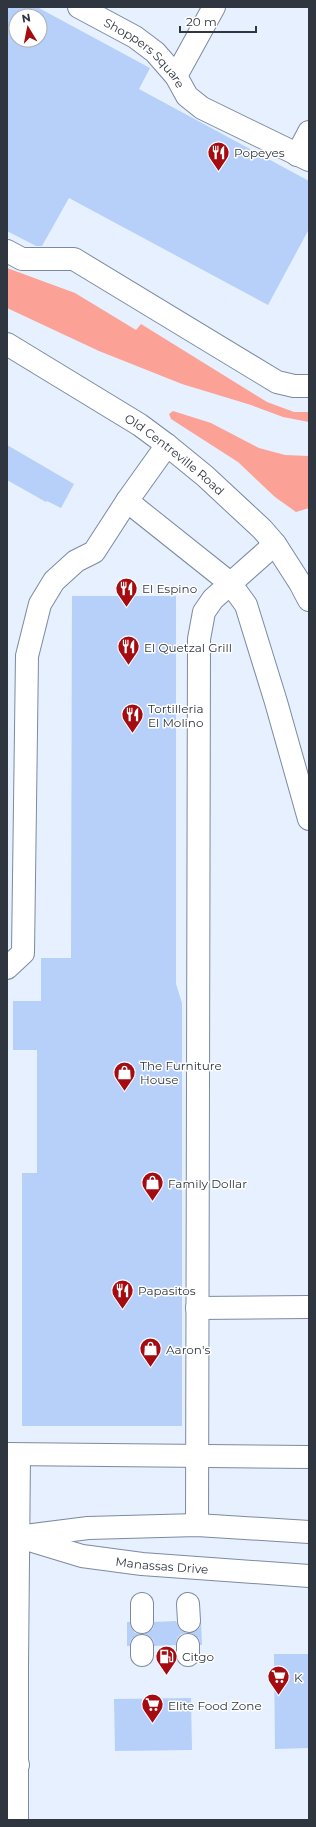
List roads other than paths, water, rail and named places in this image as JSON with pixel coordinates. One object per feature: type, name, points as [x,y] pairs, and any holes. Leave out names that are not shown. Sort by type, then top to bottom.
[{"type":"street","name":"Shoppers Square","points":[[79,7],[135,37],[155,52],[176,76],[187,96],[202,108],[303,157]]},
{"type":"street","points":[[176,76],[214,7]]},
{"type":"street","points":[[303,157],[309,132]]},
{"type":"street","points":[[7,250],[22,259],[74,259],[277,382],[294,386],[309,386]]},
{"type":"street","name":"Old Centreville Road","points":[[7,344],[140,425],[168,445],[205,476],[262,529],[275,544],[309,600]]},
{"type":"street","points":[[7,968],[23,953],[27,656],[40,604],[54,581],[76,561],[94,552],[127,501],[168,445]]},
{"type":"street","points":[[127,501],[230,584],[246,604],[276,702],[309,819]]},
{"type":"street","points":[[197,1525],[199,639],[204,612],[213,599],[275,544]]},
{"type":"street","points":[[197,1308],[309,1307]]},
{"type":"street","points":[[18,1820],[12,1536],[13,1454],[309,1457]]},
{"type":"street","points":[[12,1536],[88,1528],[197,1525],[309,1532]]},
{"type":"street","name":"Manassas Drive","points":[[12,1536],[82,1556],[142,1564],[309,1576]]},
{"type":"street","points":[[7,1718],[18,1765]]},
{"type":"place","name":"Popeyes","points":[[219,172]]},
{"type":"place","name":"El Espino","points":[[127,608]]},
{"type":"place","name":"El Quetzal Grill","points":[[129,666]]},
{"type":"place","name":"Tortilleria El Molino","points":[[132,734]]},
{"type":"place","name":"The Furniture House","points":[[124,1092]]},
{"type":"place","name":"Family Dollar","points":[[152,1202]]},
{"type":"place","name":"Papasitos","points":[[123,1310]]},
{"type":"place","name":"Aaron's","points":[[151,1368]]},
{"type":"place","name":"Citgo","points":[[167,1676]]},
{"type":"place","name":"K","points":[[278,1696]]},
{"type":"place","name":"Elite Food Zone","points":[[153,1724]]}]
